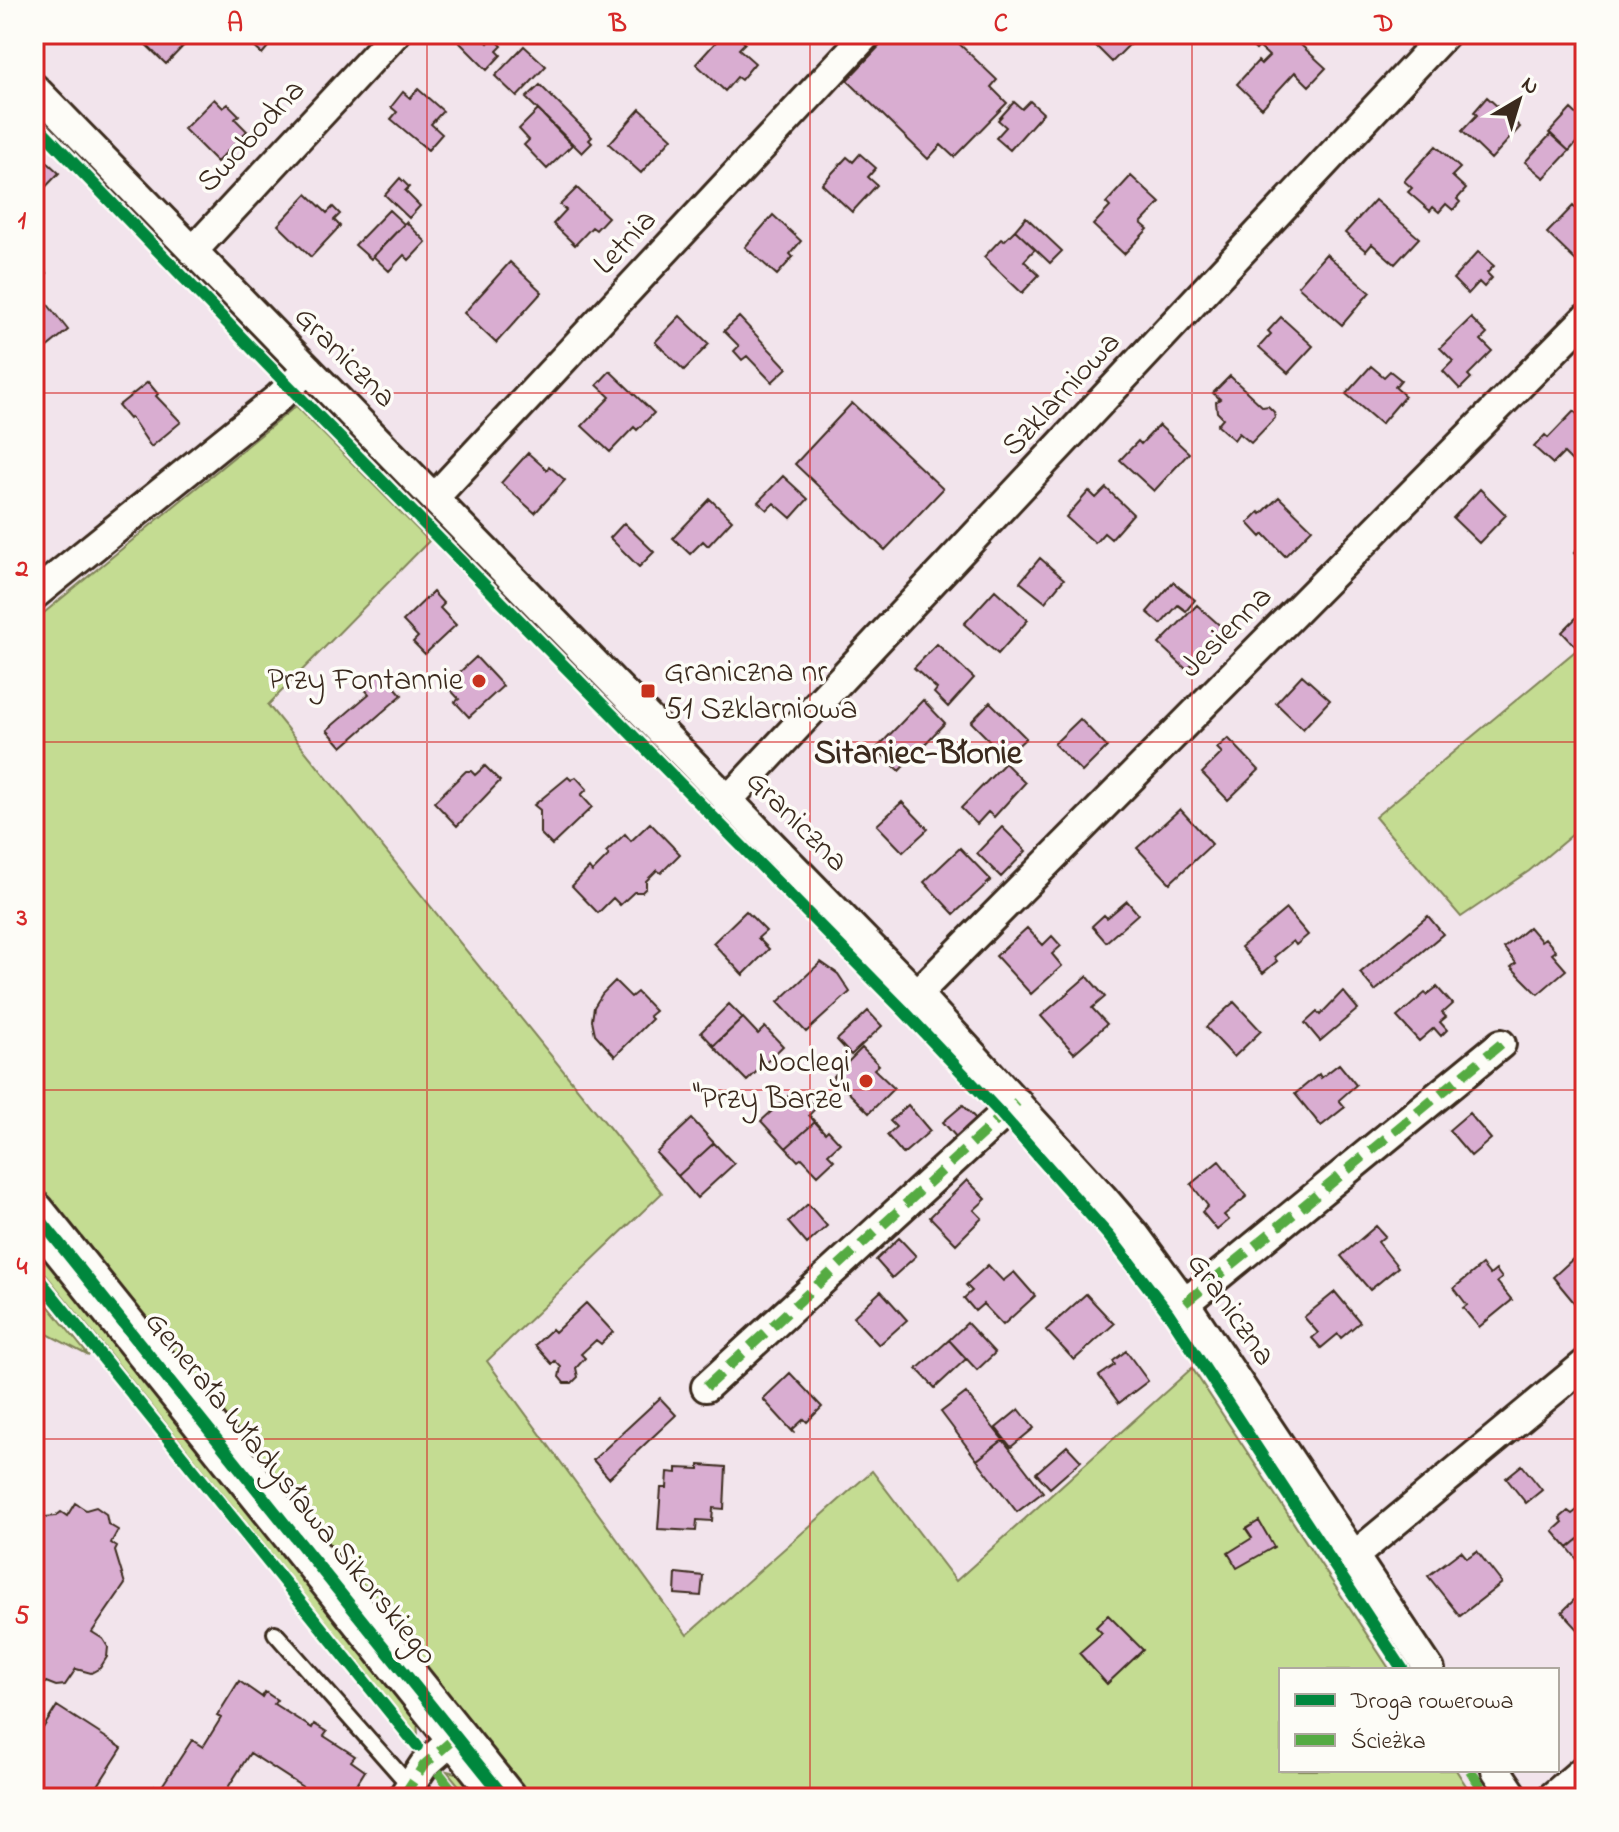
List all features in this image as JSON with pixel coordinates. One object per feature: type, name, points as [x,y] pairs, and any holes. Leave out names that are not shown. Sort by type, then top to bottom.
[{"type":"street","name":"Swobodna","points":[[193,251],[395,34]]},
{"type":"street","name":"Letnia","points":[[434,498],[867,34]]},
{"type":"street","name":"Szklarniowa","points":[[727,801],[1445,34]]},
{"type":"street","name":"Graniczna","points":[[34,88],[917,994],[1135,1235],[1185,1303],[1429,1668]]},
{"type":"street","name":"Jesienna","points":[[917,994],[1585,319]]},
{"type":"street","points":[[34,595],[278,398],[308,369]]},
{"type":"street","points":[[1185,1303],[1501,1044]]},
{"type":"street","points":[[706,1387],[1017,1102]]},
{"type":"street","name":"Generała Władysława Sikorskiego","points":[[34,1212],[505,1798]]},
{"type":"street","points":[[1354,1556],[1585,1364]]},
{"type":"street","points":[[406,1792],[424,1765],[456,1737]]},
{"type":"street","points":[[1551,1798],[1585,1769]]},
{"type":"street","points":[[1497,1772],[1515,1798]]},
{"type":"lane","points":[[275,1633],[406,1792]]},
{"type":"green space","points":[[296,406],[429,541],[268,705],[662,1193],[487,1361],[687,1635],[872,1471],[956,1581],[1192,1368],[1389,1668],[1279,1668],[1279,1772],[1457,1772],[1474,1798],[527,1798],[34,1187],[34,621]]},
{"type":"green space","points":[[1585,643],[1585,824],[1529,871],[1461,917],[1375,817]]},
{"type":"green space","points":[[34,1244],[417,1718],[418,1736],[34,1260]]},
{"type":"green space","points":[[34,1288],[89,1356],[34,1327]]},
{"type":"green space","points":[[447,1771],[460,1774],[481,1798],[469,1798]]},
{"type":"building","points":[[141,34],[189,34],[192,37],[166,64],[138,37]]},
{"type":"building","points":[[240,34],[277,34],[278,35],[262,54]]},
{"type":"building","points":[[463,34],[479,34],[488,43],[493,37],[502,46],[497,51],[501,55],[487,70],[457,40]]},
{"type":"building","points":[[723,34],[735,34],[745,43],[739,49],[755,63],[741,80],[737,77],[725,91],[696,64]]},
{"type":"building","points":[[891,34],[949,34],[997,80],[991,87],[1007,103],[954,157],[941,145],[928,159],[847,80]]},
{"type":"building","points":[[1084,34],[1140,34],[1112,62]]},
{"type":"building","points":[[1246,34],[1289,34],[1326,68],[1309,86],[1295,72],[1262,108],[1237,84],[1258,61],[1261,64],[1269,56],[1259,47],[1256,50],[1243,38]]},
{"type":"building","points":[[524,46],[546,66],[517,97],[495,76]]},
{"type":"building","points":[[540,85],[592,137],[589,140],[592,143],[582,153],[526,98]]},
{"type":"building","points":[[418,89],[443,111],[431,124],[442,134],[428,150],[391,119],[397,112],[391,107],[403,92],[410,98]]},
{"type":"building","points":[[1487,97],[1520,127],[1491,159],[1462,131],[1477,115],[1474,112]]},
{"type":"building","points":[[214,99],[223,108],[228,104],[239,115],[235,119],[247,131],[217,162],[184,129]]},
{"type":"building","points":[[1030,101],[1043,113],[1010,150],[996,138],[1006,127],[998,120],[1014,102],[1022,109]]},
{"type":"building","points":[[640,109],[672,138],[641,173],[609,144]]},
{"type":"building","points":[[1571,109],[1585,122],[1585,133],[1569,151],[1549,133]]},
{"type":"building","points":[[538,110],[572,145],[547,169],[524,145],[529,140],[519,129]]},
{"type":"building","points":[[1551,134],[1569,151],[1544,178],[1525,162]]},
{"type":"building","points":[[1436,146],[1460,168],[1452,176],[1466,189],[1453,210],[1446,204],[1439,212],[1433,207],[1430,211],[1408,192],[1412,188],[1404,181]]},
{"type":"building","points":[[34,150],[59,173],[34,199]]},
{"type":"building","points":[[860,154],[876,168],[868,177],[877,185],[852,212],[822,184],[847,157],[853,162]]},
{"type":"building","points":[[1131,176],[1160,203],[1141,223],[1148,229],[1124,254],[1093,225],[1110,207],[1106,203]]},
{"type":"building","points":[[400,178],[409,187],[405,191],[420,206],[409,218],[385,195]]},
{"type":"building","points":[[577,188],[608,217],[596,230],[592,227],[575,245],[553,224],[566,210],[560,205]]},
{"type":"building","points":[[307,194],[327,213],[333,207],[340,214],[334,220],[340,226],[311,257],[278,225]]},
{"type":"building","points":[[1375,200],[1419,238],[1395,264],[1372,244],[1366,251],[1345,233]]},
{"type":"building","points":[[1573,206],[1585,218],[1585,259],[1579,264],[1547,233]]},
{"type":"building","points":[[389,210],[404,224],[371,259],[355,245]]},
{"type":"building","points":[[773,215],[801,241],[790,254],[793,257],[777,275],[745,247]]},
{"type":"building","points":[[1026,217],[1062,251],[1050,263],[1015,230]]},
{"type":"building","points":[[406,222],[426,242],[409,260],[404,255],[389,271],[373,256]]},
{"type":"building","points":[[1015,230],[1035,249],[1024,261],[1039,275],[1022,293],[984,257],[1001,239],[1004,241]]},
{"type":"building","points":[[1478,252],[1494,266],[1487,273],[1492,278],[1484,287],[1479,282],[1468,294],[1453,279]]},
{"type":"building","points":[[1326,254],[1370,292],[1342,325],[1298,286]]},
{"type":"building","points":[[34,260],[47,273],[34,286]]},
{"type":"building","points":[[510,262],[542,292],[496,343],[464,313]]},
{"type":"building","points":[[45,301],[68,330],[46,348],[34,333],[34,309]]},
{"type":"building","points":[[680,316],[709,344],[684,370],[655,342]]},
{"type":"building","points":[[739,317],[787,368],[772,382],[747,356],[742,360],[734,351],[739,346],[724,331]]},
{"type":"building","points":[[1281,317],[1313,346],[1288,373],[1259,347]]},
{"type":"building","points":[[1471,318],[1487,334],[1481,340],[1492,351],[1468,375],[1471,378],[1460,389],[1443,371],[1453,361],[1440,348]]},
{"type":"building","points":[[34,333],[44,345],[34,353]]},
{"type":"building","points":[[1371,366],[1384,377],[1390,371],[1401,380],[1395,387],[1405,396],[1381,424],[1346,394]]},
{"type":"building","points":[[610,371],[654,413],[637,430],[634,427],[610,452],[582,426],[610,397],[597,385]]},
{"type":"building","points":[[1230,376],[1263,407],[1268,406],[1274,412],[1275,418],[1251,443],[1239,433],[1234,440],[1217,425],[1223,418],[1217,412],[1216,402],[1220,399],[1213,393]]},
{"type":"building","points":[[148,382],[158,394],[156,396],[181,422],[151,447],[131,417],[129,419],[118,406]]},
{"type":"building","points":[[852,403],[943,489],[885,550],[795,464]]},
{"type":"building","points":[[1574,411],[1585,422],[1585,455],[1576,465],[1564,453],[1553,464],[1534,447],[1545,435],[1548,438]]},
{"type":"building","points":[[1159,425],[1189,453],[1154,491],[1120,460]]},
{"type":"building","points":[[528,453],[547,470],[549,466],[565,480],[535,513],[501,483]]},
{"type":"building","points":[[783,476],[808,499],[791,518],[774,503],[767,510],[758,502]]},
{"type":"building","points":[[1106,488],[1133,514],[1111,539],[1104,533],[1095,543],[1066,517],[1089,491],[1096,498]]},
{"type":"building","points":[[1480,489],[1506,515],[1479,543],[1453,518]]},
{"type":"building","points":[[1279,497],[1312,529],[1285,556],[1264,534],[1261,537],[1248,523]]},
{"type":"building","points":[[710,499],[732,520],[708,546],[703,541],[690,554],[673,538]]},
{"type":"building","points":[[624,523],[654,552],[639,567],[610,538]]},
{"type":"building","points":[[1585,543],[1585,565],[1574,553]]},
{"type":"building","points":[[1040,558],[1064,579],[1045,602],[1020,582]]},
{"type":"building","points":[[1173,582],[1195,600],[1186,611],[1178,605],[1161,624],[1147,612]]},
{"type":"building","points":[[995,590],[1028,620],[998,654],[964,624]]},
{"type":"building","points":[[433,592],[444,604],[440,608],[456,625],[425,654],[413,642],[418,637],[403,621]]},
{"type":"building","points":[[1197,605],[1225,630],[1187,670],[1159,644]]},
{"type":"building","points":[[1579,615],[1585,621],[1585,641],[1577,648],[1562,632]]},
{"type":"building","points":[[937,644],[974,678],[948,707],[934,693],[937,689],[914,668]]},
{"type":"building","points":[[476,657],[503,686],[469,717],[455,702],[459,699],[446,685]]},
{"type":"building","points":[[381,671],[402,695],[342,747],[327,730],[369,694],[363,687]]},
{"type":"building","points":[[1302,675],[1330,700],[1303,729],[1276,703]]},
{"type":"building","points":[[923,700],[945,723],[899,771],[876,749]]},
{"type":"building","points":[[990,702],[1026,738],[1006,757],[971,722]]},
{"type":"building","points":[[1080,719],[1107,747],[1082,772],[1054,744]]},
{"type":"building","points":[[1228,738],[1259,770],[1228,800],[1202,773],[1222,753],[1217,748]]},
{"type":"building","points":[[1005,763],[1025,783],[994,817],[988,812],[977,824],[961,808]]},
{"type":"building","points":[[485,766],[500,781],[457,826],[434,802],[466,771],[475,775]]},
{"type":"building","points":[[568,777],[571,780],[576,777],[587,789],[581,795],[592,807],[552,845],[540,833],[540,810],[534,805]]},
{"type":"building","points":[[902,802],[928,829],[903,852],[877,825]]},
{"type":"building","points":[[1180,809],[1212,844],[1170,883],[1137,848]]},
{"type":"building","points":[[650,823],[680,854],[661,873],[657,870],[646,881],[642,892],[634,892],[620,905],[613,898],[598,913],[572,886],[589,868],[592,872],[609,855],[606,852],[625,834],[631,841]]},
{"type":"building","points":[[1002,827],[1026,851],[1001,877],[977,853]]},
{"type":"building","points":[[960,848],[991,880],[954,914],[924,882]]},
{"type":"building","points":[[1127,901],[1138,914],[1106,942],[1092,926]]},
{"type":"building","points":[[1286,909],[1308,935],[1296,945],[1293,941],[1274,957],[1277,961],[1263,973],[1241,947]]},
{"type":"building","points":[[746,911],[766,931],[758,938],[769,949],[743,975],[713,943]]},
{"type":"building","points":[[1428,916],[1443,934],[1375,991],[1360,973]]},
{"type":"building","points":[[1529,927],[1541,941],[1545,938],[1556,951],[1552,954],[1566,970],[1538,994],[1511,967],[1516,963],[1504,948]]},
{"type":"building","points":[[1027,928],[1043,945],[1052,936],[1061,946],[1052,954],[1062,966],[1031,994],[996,956]]},
{"type":"building","points":[[821,962],[838,974],[850,992],[806,1032],[778,1002]]},
{"type":"building","points":[[1087,976],[1105,997],[1092,1008],[1107,1024],[1074,1053],[1041,1016]]},
{"type":"building","points":[[615,981],[631,997],[637,992],[655,1011],[649,1016],[652,1019],[615,1056],[595,1034],[592,1020],[594,1007]]},
{"type":"building","points":[[1437,987],[1452,1004],[1442,1013],[1446,1017],[1440,1022],[1447,1030],[1441,1036],[1434,1028],[1419,1041],[1397,1017]]},
{"type":"building","points":[[1343,991],[1358,1009],[1320,1041],[1305,1023],[1317,1012],[1320,1015]]},
{"type":"building","points":[[1234,1002],[1261,1031],[1234,1057],[1206,1027]]},
{"type":"building","points":[[729,1004],[743,1018],[714,1046],[701,1032]]},
{"type":"building","points":[[868,1011],[882,1026],[851,1055],[837,1040]]},
{"type":"building","points":[[743,1018],[758,1034],[765,1027],[783,1046],[747,1081],[713,1046]]},
{"type":"building","points":[[862,1048],[879,1065],[874,1069],[894,1088],[869,1113],[833,1077]]},
{"type":"building","points":[[1339,1064],[1356,1085],[1339,1100],[1345,1107],[1321,1126],[1295,1094],[1319,1074],[1321,1078]]},
{"type":"building","points":[[794,1091],[815,1109],[809,1115],[815,1122],[786,1148],[761,1121]]},
{"type":"building","points":[[908,1105],[930,1131],[903,1154],[887,1135],[896,1127],[890,1121]]},
{"type":"building","points":[[963,1105],[977,1120],[957,1138],[943,1122]]},
{"type":"building","points":[[1469,1113],[1491,1139],[1471,1156],[1449,1130]]},
{"type":"building","points":[[692,1119],[714,1143],[678,1176],[656,1153]]},
{"type":"building","points":[[815,1122],[840,1143],[828,1154],[834,1160],[818,1175],[802,1158],[798,1161],[786,1148]]},
{"type":"building","points":[[714,1143],[734,1164],[697,1198],[678,1176]]},
{"type":"building","points":[[1219,1161],[1247,1196],[1224,1215],[1229,1220],[1217,1230],[1202,1212],[1208,1206],[1191,1184]]},
{"type":"building","points":[[967,1180],[986,1199],[974,1210],[982,1218],[956,1244],[930,1217]]},
{"type":"building","points":[[808,1204],[827,1226],[807,1244],[788,1222]]},
{"type":"building","points":[[1376,1226],[1385,1236],[1378,1242],[1398,1267],[1370,1290],[1341,1256]]},
{"type":"building","points":[[899,1238],[916,1256],[892,1278],[876,1260]]},
{"type":"building","points":[[1575,1257],[1585,1269],[1585,1299],[1577,1306],[1553,1277]]},
{"type":"building","points":[[988,1265],[1003,1281],[1014,1272],[1035,1296],[1003,1325],[983,1304],[975,1311],[964,1298],[972,1291],[966,1285]]},
{"type":"building","points":[[1482,1265],[1490,1275],[1496,1270],[1502,1278],[1497,1282],[1512,1300],[1479,1327],[1463,1308],[1467,1305],[1454,1288]]},
{"type":"building","points":[[881,1291],[907,1320],[879,1345],[853,1317]]},
{"type":"building","points":[[1335,1292],[1360,1322],[1341,1338],[1338,1334],[1321,1348],[1312,1338],[1318,1333],[1304,1317]]},
{"type":"building","points":[[1086,1294],[1114,1324],[1074,1360],[1046,1330]]},
{"type":"building","points":[[586,1303],[613,1332],[601,1344],[596,1340],[581,1354],[585,1358],[576,1368],[578,1377],[572,1383],[564,1383],[559,1377],[561,1367],[555,1361],[552,1364],[535,1345],[552,1329],[555,1332]]},
{"type":"building","points":[[967,1323],[995,1353],[977,1370],[949,1340]]},
{"type":"building","points":[[949,1340],[966,1359],[935,1388],[917,1369]]},
{"type":"building","points":[[1126,1351],[1148,1381],[1119,1403],[1099,1376],[1115,1365],[1113,1361]]},
{"type":"building","points":[[790,1373],[822,1407],[807,1422],[804,1419],[793,1429],[794,1433],[763,1399]]},
{"type":"building","points":[[966,1393],[1003,1440],[977,1460],[941,1412]]},
{"type":"building","points":[[660,1398],[676,1415],[609,1478],[593,1460]]},
{"type":"building","points":[[1019,1409],[1034,1428],[1011,1447],[996,1428]]},
{"type":"building","points":[[1003,1440],[1043,1492],[1017,1512],[977,1460]]},
{"type":"building","points":[[1067,1446],[1081,1461],[1050,1488],[1036,1473]]},
{"type":"building","points":[[699,1465],[726,1467],[724,1509],[713,1508],[712,1521],[697,1520],[696,1531],[658,1529],[661,1488],[667,1488],[668,1472],[677,1473],[677,1468],[699,1469]]},
{"type":"building","points":[[1522,1465],[1542,1490],[1526,1503],[1506,1478]]},
{"type":"building","points":[[75,1503],[86,1510],[96,1507],[106,1514],[108,1524],[118,1530],[111,1543],[117,1547],[115,1551],[125,1584],[92,1632],[103,1639],[108,1647],[107,1657],[100,1668],[91,1673],[76,1669],[65,1685],[46,1682],[34,1696],[34,1518],[56,1516],[61,1512],[67,1516]]},
{"type":"building","points":[[1585,1504],[1585,1534],[1568,1548],[1553,1531],[1563,1522],[1560,1518],[1568,1511],[1572,1514]]},
{"type":"building","points":[[1259,1521],[1274,1547],[1237,1568],[1228,1553],[1252,1538],[1246,1529]]},
{"type":"building","points":[[1585,1534],[1585,1567],[1584,1568],[1568,1548]]},
{"type":"building","points":[[1461,1551],[1467,1558],[1477,1551],[1502,1583],[1460,1616],[1428,1576]]},
{"type":"building","points":[[676,1573],[703,1576],[701,1596],[675,1594]]},
{"type":"building","points":[[1577,1597],[1585,1605],[1585,1637],[1562,1612]]},
{"type":"building","points":[[1108,1615],[1143,1650],[1107,1684],[1079,1653],[1102,1633],[1096,1627]]},
{"type":"building","points":[[239,1681],[262,1697],[265,1692],[277,1700],[274,1704],[312,1728],[314,1724],[327,1732],[324,1736],[355,1756],[351,1761],[365,1771],[348,1798],[309,1798],[312,1793],[250,1753],[227,1789],[231,1791],[227,1798],[147,1798],[155,1786],[160,1789],[192,1740],[203,1747],[221,1718],[217,1716]]},
{"type":"building","points":[[57,1706],[122,1748],[90,1798],[62,1798],[34,1780],[34,1722],[43,1728]]},
{"type":"building","points":[[34,1780],[62,1798],[34,1798]]},
{"type":"marked path","points":[[1185,1303],[1501,1044]]},
{"type":"marked path","points":[[706,1387],[1017,1102]]},
{"type":"marked path","points":[[402,1798],[424,1765],[456,1737]]},
{"type":"marked path","points":[[438,1772],[459,1798]]},
{"type":"marked path","points":[[1471,1772],[1488,1798]]},
{"type":"cycle path","points":[[34,122],[1002,1115],[1109,1236],[1169,1314],[1402,1668]]},
{"type":"cycle path","points":[[34,1212],[505,1798]]},
{"type":"cycle path","points":[[34,1273],[417,1746]]},
{"type":"place","name":"Przy Fontannie","points":[[479,681]]},
{"type":"place","name":"Graniczna nr 51 Szklarniowa","points":[[648,691]]},
{"type":"place","name":"Noclegi \"Przy Barze\"","points":[[866,1081]]},
{"type":"district","name":"Sitaniec-Błonie","points":[[918,755]]}]
